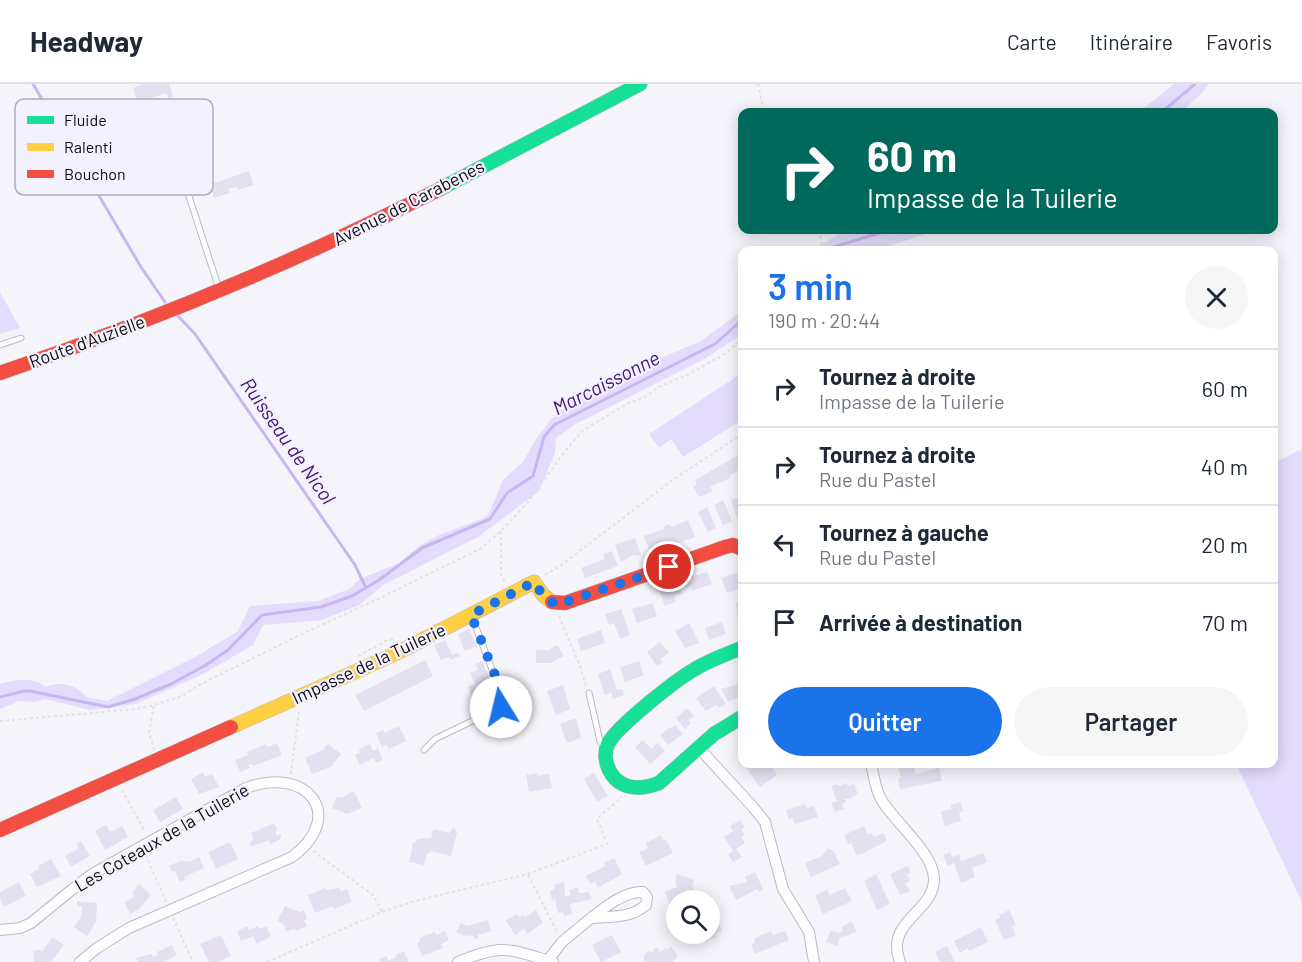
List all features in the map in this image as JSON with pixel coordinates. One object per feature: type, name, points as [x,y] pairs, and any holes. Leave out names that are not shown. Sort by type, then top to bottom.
[{"type":"street","name":"Avenue de Carabenes","points":[[173,309],[287,263],[375,222],[640,84]]},
{"type":"street","name":"Route d'Auzielle","points":[[0,373],[173,309]]},
{"type":"street","points":[[534,582],[544,597],[557,605],[726,547],[733,545],[738,547]]},
{"type":"street","name":"Impasse de la Tuilerie","points":[[0,830],[395,654],[534,582]]},
{"type":"street","points":[[738,650],[705,662],[672,684],[614,735],[606,750],[606,761],[613,776],[628,787],[642,789],[659,783],[698,747],[738,719]]},
{"type":"street","points":[[698,747],[765,822],[783,889],[809,932],[814,962]]},
{"type":"street","points":[[872,768],[880,798],[922,852],[934,876],[930,895],[899,933],[896,947],[900,962]]},
{"type":"street","name":"Les Coteaux de la Tuilerie","points":[[0,930],[20,928],[31,923],[80,882],[246,788],[268,782],[290,783]]},
{"type":"street","points":[[80,962],[97,948],[129,928],[285,861],[305,845],[316,828],[318,812],[312,798],[290,783]]},
{"type":"street","points":[[458,962],[483,952],[505,949],[550,961],[562,942],[591,918],[608,905],[637,891],[643,892],[647,897],[646,905],[640,910],[613,918],[591,918]]},
{"type":"lane","points":[[188,195],[219,291]]},
{"type":"lane","points":[[0,345],[21,338]]},
{"type":"lane","points":[[424,750],[435,739],[501,707],[504,701],[471,615]]},
{"type":"lane","points":[[589,693],[600,741],[606,750]]},
{"type":"path","points":[[758,84],[763,108]]},
{"type":"path","points":[[1174,108],[1202,84]]},
{"type":"path","points":[[871,246],[909,234]]},
{"type":"path","points":[[0,721],[137,709],[182,696],[199,685],[304,633],[480,549],[501,531],[527,503],[562,454],[582,431],[627,404],[689,374],[726,353],[738,342]]},
{"type":"path","points":[[534,582],[560,566],[674,479],[738,437]]},
{"type":"path","points":[[501,531],[501,575],[511,595]]},
{"type":"path","points":[[557,605],[557,612],[589,693]]},
{"type":"path","points":[[290,783],[301,696]]},
{"type":"path","points":[[154,705],[149,732],[157,761]]},
{"type":"path","points":[[116,780],[147,837],[146,856],[159,886]]},
{"type":"path","points":[[267,962],[382,912],[415,901],[528,874],[607,844],[597,819],[620,800],[628,787]]},
{"type":"path","points":[[305,845],[373,895],[382,912]]},
{"type":"path","points":[[528,874],[562,942]]},
{"type":"path","points":[[184,943],[193,962]]},
{"type":"shaded area","points":[[1174,84],[1208,84],[1203,92],[1185,108],[1144,108]]},
{"type":"shaded area","points":[[842,234],[926,234],[889,246],[819,246]]},
{"type":"shaded area","points":[[0,292],[20,328],[0,334]]},
{"type":"shaded area","points":[[738,314],[738,337],[706,358],[574,425],[556,438],[555,453],[539,491],[478,537],[383,585],[359,605],[322,620],[263,625],[253,645],[205,673],[136,704],[90,710],[45,699],[35,702],[19,701],[0,709],[0,684],[18,680],[35,681],[45,687],[56,684],[67,685],[77,689],[86,697],[107,701],[195,657],[238,631],[250,606],[318,601],[349,589],[360,579],[399,563],[420,545],[488,515],[503,480],[523,462],[536,439],[552,418],[571,401],[609,380],[701,341]]},
{"type":"shaded area","points":[[738,376],[738,423],[683,457],[671,439],[659,448],[649,434]]},
{"type":"shaded area","points":[[1302,449],[1302,902],[1238,768],[1278,768],[1278,461]]},
{"type":"building","points":[[144,84],[169,84],[173,97],[168,99],[166,93],[149,99],[137,99],[133,88]]},
{"type":"building","points":[[249,171],[254,185],[238,190],[237,187],[228,189],[230,193],[214,198],[213,184]]},
{"type":"building","points":[[738,455],[738,470],[729,476],[730,478],[710,487],[713,491],[699,497],[693,487],[697,484],[695,480]]},
{"type":"building","points":[[738,497],[737,518],[731,500]]},
{"type":"building","points":[[723,500],[732,521],[723,525],[714,505]]},
{"type":"building","points":[[707,507],[716,528],[708,532],[698,512]]},
{"type":"building","points":[[688,520],[695,537],[655,550],[654,548],[649,549],[644,536],[664,529],[663,526],[670,524],[671,527]]},
{"type":"building","points":[[635,538],[641,555],[636,556],[635,554],[621,562],[615,545]]},
{"type":"building","points":[[612,551],[618,566],[585,578],[581,568],[605,559],[603,554]]},
{"type":"building","points":[[707,572],[712,584],[692,591],[691,586],[686,588],[682,579]]},
{"type":"building","points":[[738,573],[738,589],[727,593],[721,578]]},
{"type":"building","points":[[678,581],[682,593],[674,596],[676,602],[665,606],[658,588]]},
{"type":"building","points":[[653,603],[657,616],[637,623],[632,609]]},
{"type":"building","points":[[621,609],[630,635],[620,639],[614,623],[609,625],[605,614]]},
{"type":"building","points":[[722,622],[726,634],[709,640],[705,628]]},
{"type":"building","points":[[689,623],[699,643],[685,648],[675,631]]},
{"type":"building","points":[[469,629],[477,646],[465,651],[458,634]]},
{"type":"building","points":[[601,630],[605,643],[581,651],[577,639]]},
{"type":"building","points":[[445,640],[452,655],[458,652],[460,656],[450,660],[449,657],[441,660],[434,645]]},
{"type":"building","points":[[660,642],[669,653],[660,659],[663,662],[657,666],[647,652]]},
{"type":"building","points":[[557,645],[564,656],[551,663],[536,663],[536,650],[548,650]]},
{"type":"building","points":[[425,660],[433,676],[364,711],[355,695]]},
{"type":"building","points":[[482,661],[497,695],[484,701],[479,693],[472,697],[468,687],[475,684],[470,673],[478,670],[475,664]]},
{"type":"building","points":[[639,661],[644,675],[625,682],[620,667]]},
{"type":"building","points":[[610,669],[617,690],[622,689],[624,695],[613,699],[611,692],[605,695],[598,674]]},
{"type":"building","points":[[738,684],[738,698],[728,702],[721,689]]},
{"type":"building","points":[[563,685],[570,709],[556,715],[547,691]]},
{"type":"building","points":[[714,686],[726,704],[719,708],[716,705],[706,711],[696,698]]},
{"type":"building","points":[[687,708],[694,716],[688,720],[691,723],[685,729],[676,718]]},
{"type":"building","points":[[576,718],[581,738],[567,743],[560,724]]},
{"type":"building","points":[[675,725],[683,734],[668,745],[660,735]]},
{"type":"building","points":[[399,726],[406,741],[389,749],[386,745],[382,747],[376,733],[383,730],[384,733]]},
{"type":"building","points":[[643,740],[651,749],[658,743],[665,751],[650,764],[635,747]]},
{"type":"building","points":[[277,743],[282,755],[253,766],[248,765],[250,768],[240,772],[235,760],[266,744],[268,747]]},
{"type":"building","points":[[328,744],[341,754],[333,766],[312,774],[305,758],[323,750]]},
{"type":"building","points":[[370,744],[373,751],[378,748],[383,760],[376,763],[374,758],[360,765],[355,755],[360,753],[359,749]]},
{"type":"building","points":[[746,768],[773,768],[777,775],[760,787]]},
{"type":"building","points":[[898,768],[914,768],[915,774],[939,768],[942,781],[900,789],[898,779],[901,778]]},
{"type":"building","points":[[203,772],[205,777],[212,774],[219,787],[199,794],[191,779]]},
{"type":"building","points":[[537,773],[537,776],[549,774],[552,788],[529,792],[526,775]]},
{"type":"building","points":[[594,773],[608,796],[597,802],[584,779]]},
{"type":"building","points":[[847,783],[848,786],[854,784],[858,794],[845,799],[846,802],[842,804],[844,809],[835,812],[831,803],[837,801],[831,786]]},
{"type":"building","points":[[354,791],[362,808],[347,814],[332,808],[337,796],[341,798]]},
{"type":"building","points":[[176,797],[183,809],[160,822],[153,810]]},
{"type":"building","points":[[960,802],[963,811],[959,812],[961,821],[945,826],[941,812],[951,809],[950,805]]},
{"type":"building","points":[[805,804],[807,808],[814,806],[818,817],[795,824],[793,818],[789,820],[786,810]]},
{"type":"building","points":[[740,820],[745,827],[741,830],[745,835],[741,837],[745,843],[736,849],[742,857],[733,862],[728,854],[733,851],[724,837],[733,831],[730,826]]},
{"type":"building","points":[[274,823],[278,830],[275,831],[277,836],[281,834],[281,839],[271,844],[269,840],[251,847],[249,842],[254,840],[251,833]]},
{"type":"building","points":[[106,825],[110,832],[122,826],[128,837],[105,850],[95,831]]},
{"type":"building","points":[[864,826],[868,835],[872,833],[874,837],[883,833],[887,841],[857,856],[844,835]]},
{"type":"building","points":[[454,827],[457,832],[451,856],[430,851],[430,854],[427,853],[424,865],[409,862],[413,843],[418,839],[431,838],[433,829],[449,833]]},
{"type":"building","points":[[661,835],[663,840],[666,839],[673,853],[646,866],[639,852],[648,848],[646,843]]},
{"type":"building","points":[[81,841],[90,856],[71,867],[65,856],[79,848],[76,844]]},
{"type":"building","points":[[230,842],[238,859],[216,869],[208,852]]},
{"type":"building","points":[[828,848],[834,852],[840,864],[811,877],[805,863],[822,856]]},
{"type":"building","points":[[950,852],[952,857],[959,854],[961,861],[984,853],[987,862],[972,868],[975,877],[961,883],[954,863],[948,866],[943,855]]},
{"type":"building","points":[[199,857],[204,868],[184,877],[185,880],[180,882],[175,871],[172,872],[169,866],[182,860],[189,862]]},
{"type":"building","points":[[614,858],[622,874],[598,888],[595,882],[590,884],[586,876],[605,866],[604,863]]},
{"type":"building","points":[[51,859],[61,876],[37,887],[30,874],[39,869],[38,866]]},
{"type":"building","points":[[908,866],[911,873],[907,874],[910,881],[905,883],[910,891],[900,895],[890,874]]},
{"type":"building","points":[[755,872],[763,889],[759,892],[758,889],[736,900],[729,886],[747,882],[745,877]]},
{"type":"building","points":[[677,874],[694,880],[692,886],[694,890],[669,890],[677,887],[675,882]]},
{"type":"building","points":[[876,874],[890,904],[877,910],[864,881]]},
{"type":"building","points":[[19,882],[26,896],[4,907],[0,899],[0,892]]},
{"type":"building","points":[[564,882],[565,896],[571,895],[569,890],[578,887],[579,893],[589,892],[592,899],[570,904],[572,914],[564,916],[563,912],[558,913],[555,899],[552,900],[550,891],[555,889],[554,885]]},
{"type":"building","points":[[139,884],[151,895],[139,909],[130,914],[124,902],[135,896],[132,893]]},
{"type":"building","points":[[325,888],[326,890],[339,888],[341,891],[347,889],[352,902],[315,913],[308,895]]},
{"type":"building","points":[[845,888],[852,901],[823,914],[815,895],[827,890],[830,895]]},
{"type":"building","points":[[77,901],[97,903],[96,922],[87,936],[74,927],[81,917],[82,906],[77,906]]},
{"type":"building","points":[[285,906],[300,912],[304,910],[307,919],[304,920],[307,926],[287,932],[283,924],[277,921]]},
{"type":"building","points":[[536,910],[543,923],[527,934],[524,929],[515,935],[506,920],[517,914],[519,917],[524,915],[525,917]]},
{"type":"building","points":[[1009,910],[1016,925],[1012,927],[1016,935],[1004,940],[995,920]]},
{"type":"building","points":[[488,920],[491,931],[478,935],[479,938],[475,939],[468,935],[466,937],[456,932],[461,923],[467,926]]},
{"type":"building","points":[[852,922],[857,932],[840,938],[837,946],[826,942],[831,930],[838,933],[843,931],[841,927]]},
{"type":"building","points":[[248,926],[249,930],[258,926],[260,929],[266,926],[271,936],[257,944],[253,936],[241,941],[237,931]]},
{"type":"building","points":[[981,927],[988,942],[960,953],[954,941]]},
{"type":"building","points":[[445,931],[449,940],[441,944],[443,948],[422,956],[417,943],[420,941],[419,938]]},
{"type":"building","points":[[771,931],[773,935],[785,931],[789,940],[755,954],[751,945],[755,938]]},
{"type":"building","points":[[221,935],[231,956],[218,962],[209,962],[200,944]]},
{"type":"building","points":[[612,935],[621,952],[601,962],[592,945]]},
{"type":"building","points":[[52,937],[64,945],[51,962],[34,962],[33,951],[42,952]]},
{"type":"building","points":[[172,945],[177,955],[164,962],[138,962],[136,958],[151,954],[153,957],[158,955],[157,952]]},
{"type":"building","points":[[671,946],[678,956],[673,962],[644,962],[644,955],[648,951],[652,952],[656,947],[661,952]]},
{"type":"building","points":[[947,946],[955,962],[940,962],[935,952]]},
{"type":"building","points":[[404,951],[409,962],[380,962],[379,959],[387,956],[388,961]]},
{"type":"waterway","name":"Ruisseau de Nicol","points":[[33,84],[42,99]]},
{"type":"waterway","name":"Marcaissonne","points":[[1167,108],[1195,84]]},
{"type":"waterway","name":"Ruisseau de Nicol","points":[[99,195],[141,267],[165,302]]},
{"type":"waterway","name":"Marcaissonne","points":[[837,246],[876,234]]},
{"type":"waterway","name":"Ruisseau de Nicol","points":[[178,316],[195,334],[355,565],[366,588]]},
{"type":"waterway","name":"Marcaissonne","points":[[0,697],[30,691],[108,707],[171,684],[206,665],[228,650],[262,615],[321,607],[352,596],[379,580],[422,548],[490,519],[507,493],[533,476],[544,437],[554,425],[715,344],[738,324]]},
{"type":"traffic: fast","points":[[440,189],[640,84]]},
{"type":"traffic: fast","points":[[738,650],[686,674],[634,715],[608,744],[607,765],[615,779],[624,785],[639,787],[659,783],[714,734],[738,719]]},
{"type":"traffic: slow","points":[[231,727],[395,654],[534,582],[543,595],[552,602]]},
{"type":"traffic: jam","points":[[0,373],[112,333],[223,289],[332,241],[440,189]]},
{"type":"traffic: jam","points":[[552,602],[565,603],[725,547],[733,545],[738,547]]},
{"type":"traffic: jam","points":[[0,830],[231,727]]},
{"type":"route","points":[[501,707],[504,701],[503,695],[471,615],[534,582],[544,597],[557,605],[669,567]]}]
